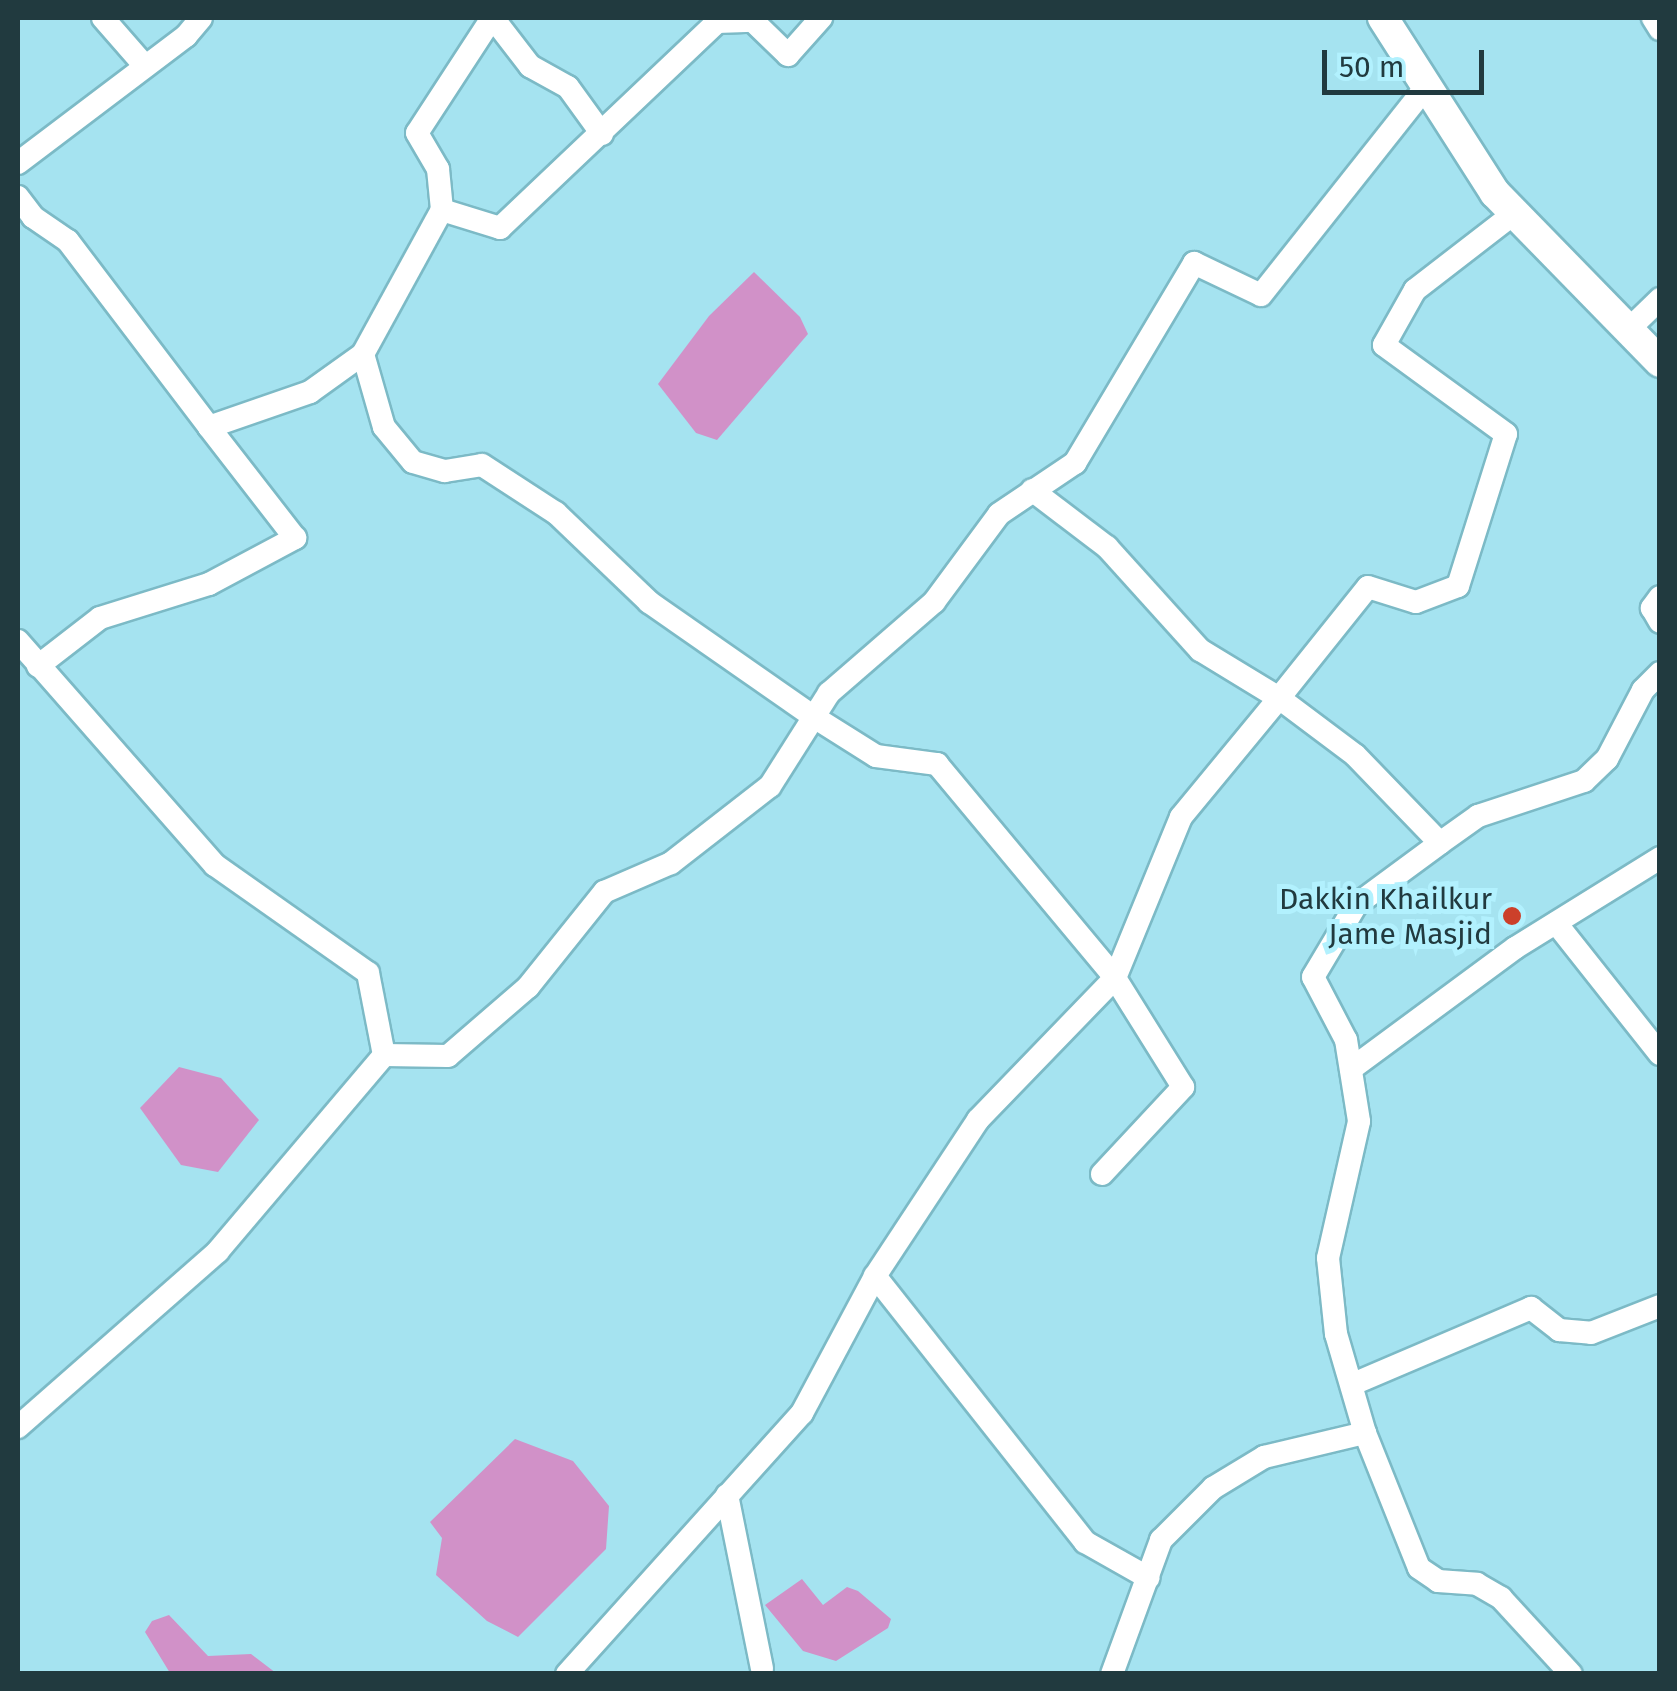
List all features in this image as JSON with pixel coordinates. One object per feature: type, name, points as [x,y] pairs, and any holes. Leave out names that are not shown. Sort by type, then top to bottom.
[{"type":"street","points":[[103,18],[146,66]]},
{"type":"street","points":[[18,162],[146,66],[201,18]]},
{"type":"street","points":[[208,428],[310,392],[363,354],[442,210],[438,169],[417,132],[493,18],[530,66],[568,87],[602,134]]},
{"type":"street","points":[[442,210],[500,228],[717,22],[753,20],[788,55],[820,18]]},
{"type":"street","points":[[1383,18],[1428,84],[1457,142],[1516,212],[1660,362]]},
{"type":"street","points":[[1652,18],[1660,29]]},
{"type":"street","points":[[18,1427],[218,1251],[384,1056],[448,1056],[528,987],[604,892],[671,863],[770,786],[830,694],[934,602],[1000,514],[1076,463],[1194,263],[1261,296],[1428,84]]},
{"type":"street","points":[[18,200],[68,241],[295,538],[209,584],[100,618],[38,666]]},
{"type":"street","points":[[567,1674],[802,1413],[875,1276],[978,1120],[1115,978],[1181,817],[1368,587],[1416,602],[1458,586],[1506,434],[1384,345],[1416,290],[1516,212]]},
{"type":"street","points":[[1627,330],[1660,299]]},
{"type":"street","points":[[363,354],[384,427],[414,462],[446,471],[482,465],[556,513],[649,602],[814,717],[876,756],[936,764],[1115,978],[1182,1087],[1102,1174]]},
{"type":"street","points":[[1032,490],[1107,547],[1200,650],[1280,698],[1354,755],[1440,843]]},
{"type":"street","points":[[1660,597],[1652,608],[1660,622]]},
{"type":"street","points":[[18,641],[215,865],[368,974],[384,1056]]},
{"type":"street","points":[[1570,1674],[1501,1598],[1477,1584],[1438,1581],[1419,1568],[1365,1433],[1336,1334],[1328,1258],[1360,1121],[1346,1040],[1313,978],[1356,905],[1440,843],[1478,816],[1584,781],[1607,759],[1643,690],[1660,673]]},
{"type":"street","points":[[1350,1069],[1556,922],[1660,858]]},
{"type":"street","points":[[1556,922],[1660,1054]]},
{"type":"street","points":[[875,1276],[1085,1542],[1149,1578]]},
{"type":"street","points":[[1352,1384],[1531,1308],[1559,1330],[1591,1332],[1660,1306]]},
{"type":"street","points":[[1112,1674],[1161,1540],[1213,1488],[1264,1457],[1365,1433]]},
{"type":"street","points":[[727,1495],[762,1672]]},
{"type":"shaded area","points":[[754,272],[800,317],[808,334],[717,440],[696,433],[658,384],[709,316]]},
{"type":"shaded area","points":[[179,1067],[221,1078],[259,1120],[218,1172],[181,1165],[140,1108]]},
{"type":"shaded area","points":[[515,1439],[573,1461],[609,1506],[606,1549],[518,1637],[487,1621],[436,1575],[442,1538],[430,1522]]},
{"type":"shaded area","points":[[802,1579],[823,1605],[847,1587],[858,1591],[891,1619],[888,1628],[836,1661],[803,1651],[765,1605]]},
{"type":"shaded area","points":[[169,1615],[208,1656],[251,1654],[276,1673],[170,1673],[145,1632],[152,1621]]},
{"type":"place","name":"Dakkin Khailkur Jame Masjid","points":[[1512,916]]}]
